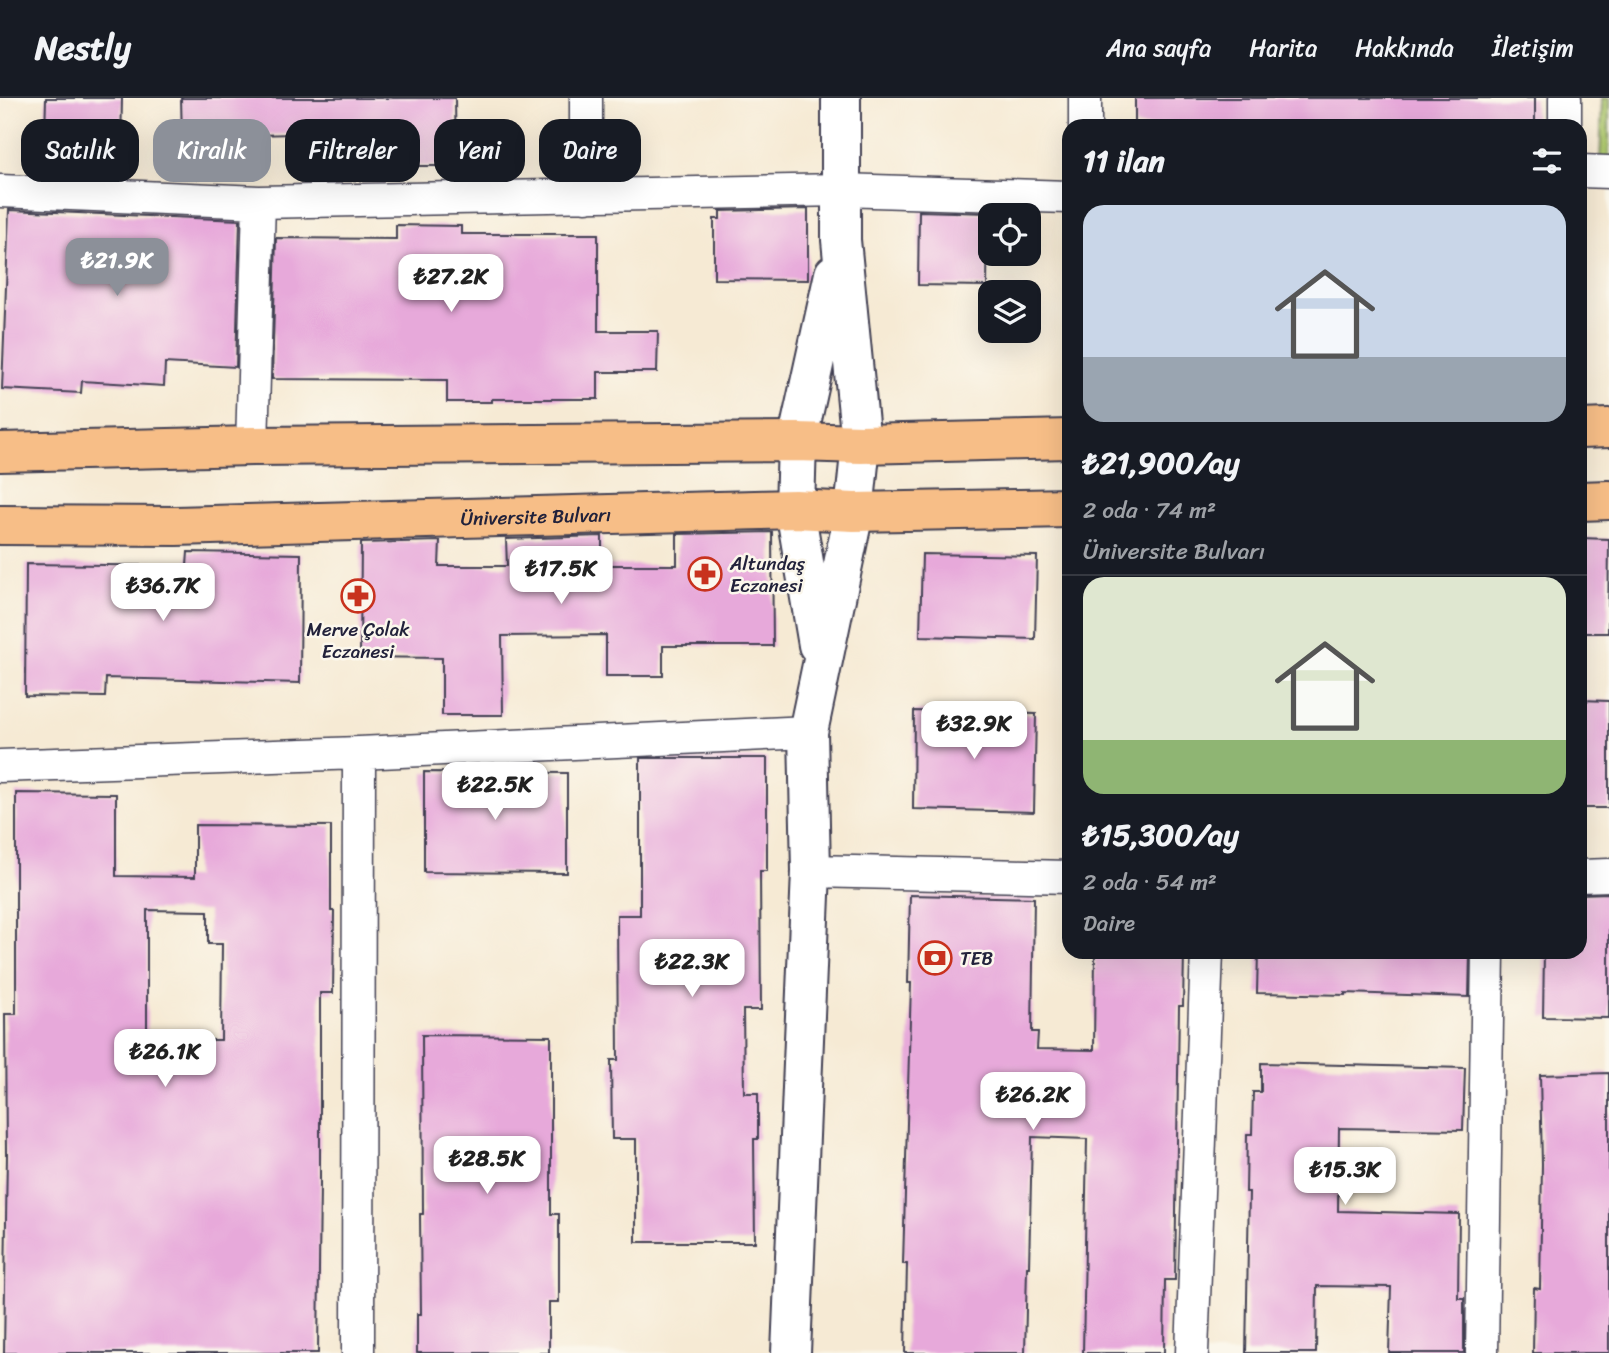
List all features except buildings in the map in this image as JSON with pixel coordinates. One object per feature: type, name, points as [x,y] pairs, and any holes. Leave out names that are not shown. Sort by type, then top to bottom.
[{"type":"main road","points":[[1587,429],[1609,428]]},
{"type":"main road","points":[[0,452],[252,446],[861,443],[1062,439]]},
{"type":"main road","points":[[1587,501],[1609,500]]},
{"type":"main road","name":"Üniversite Bulvarı","points":[[0,525],[176,526],[795,509],[854,512],[1062,508]]},
{"type":"street","points":[[586,98],[586,196]]},
{"type":"street","points":[[791,1353],[811,871],[808,732],[854,512],[861,443],[841,240],[841,98]]},
{"type":"street","points":[[1085,98],[1085,119]]},
{"type":"street","points":[[1564,119],[1565,98]]},
{"type":"street","points":[[1587,172],[1609,172]]},
{"type":"street","points":[[0,191],[259,202],[841,190],[1062,197]]},
{"type":"street","points":[[252,446],[259,202]]},
{"type":"street","points":[[821,668],[795,509],[797,442],[841,240]]},
{"type":"street","points":[[0,766],[808,732]]},
{"type":"street","points":[[358,1353],[359,752]]},
{"type":"street","points":[[811,871],[1062,877]]},
{"type":"street","points":[[1587,876],[1609,875]]},
{"type":"street","points":[[1192,1353],[1207,959]]},
{"type":"street","points":[[1482,1353],[1488,959]]},
{"type":"green space","points":[[1602,98],[1609,98],[1609,166],[1600,166]]},
{"type":"place","name":"Altundaş Eczanesi","points":[[705,574]]},
{"type":"place","name":"Merve Çolak Eczanesi","points":[[358,596]]},
{"type":"place","name":"TEB","points":[[935,958]]}]
